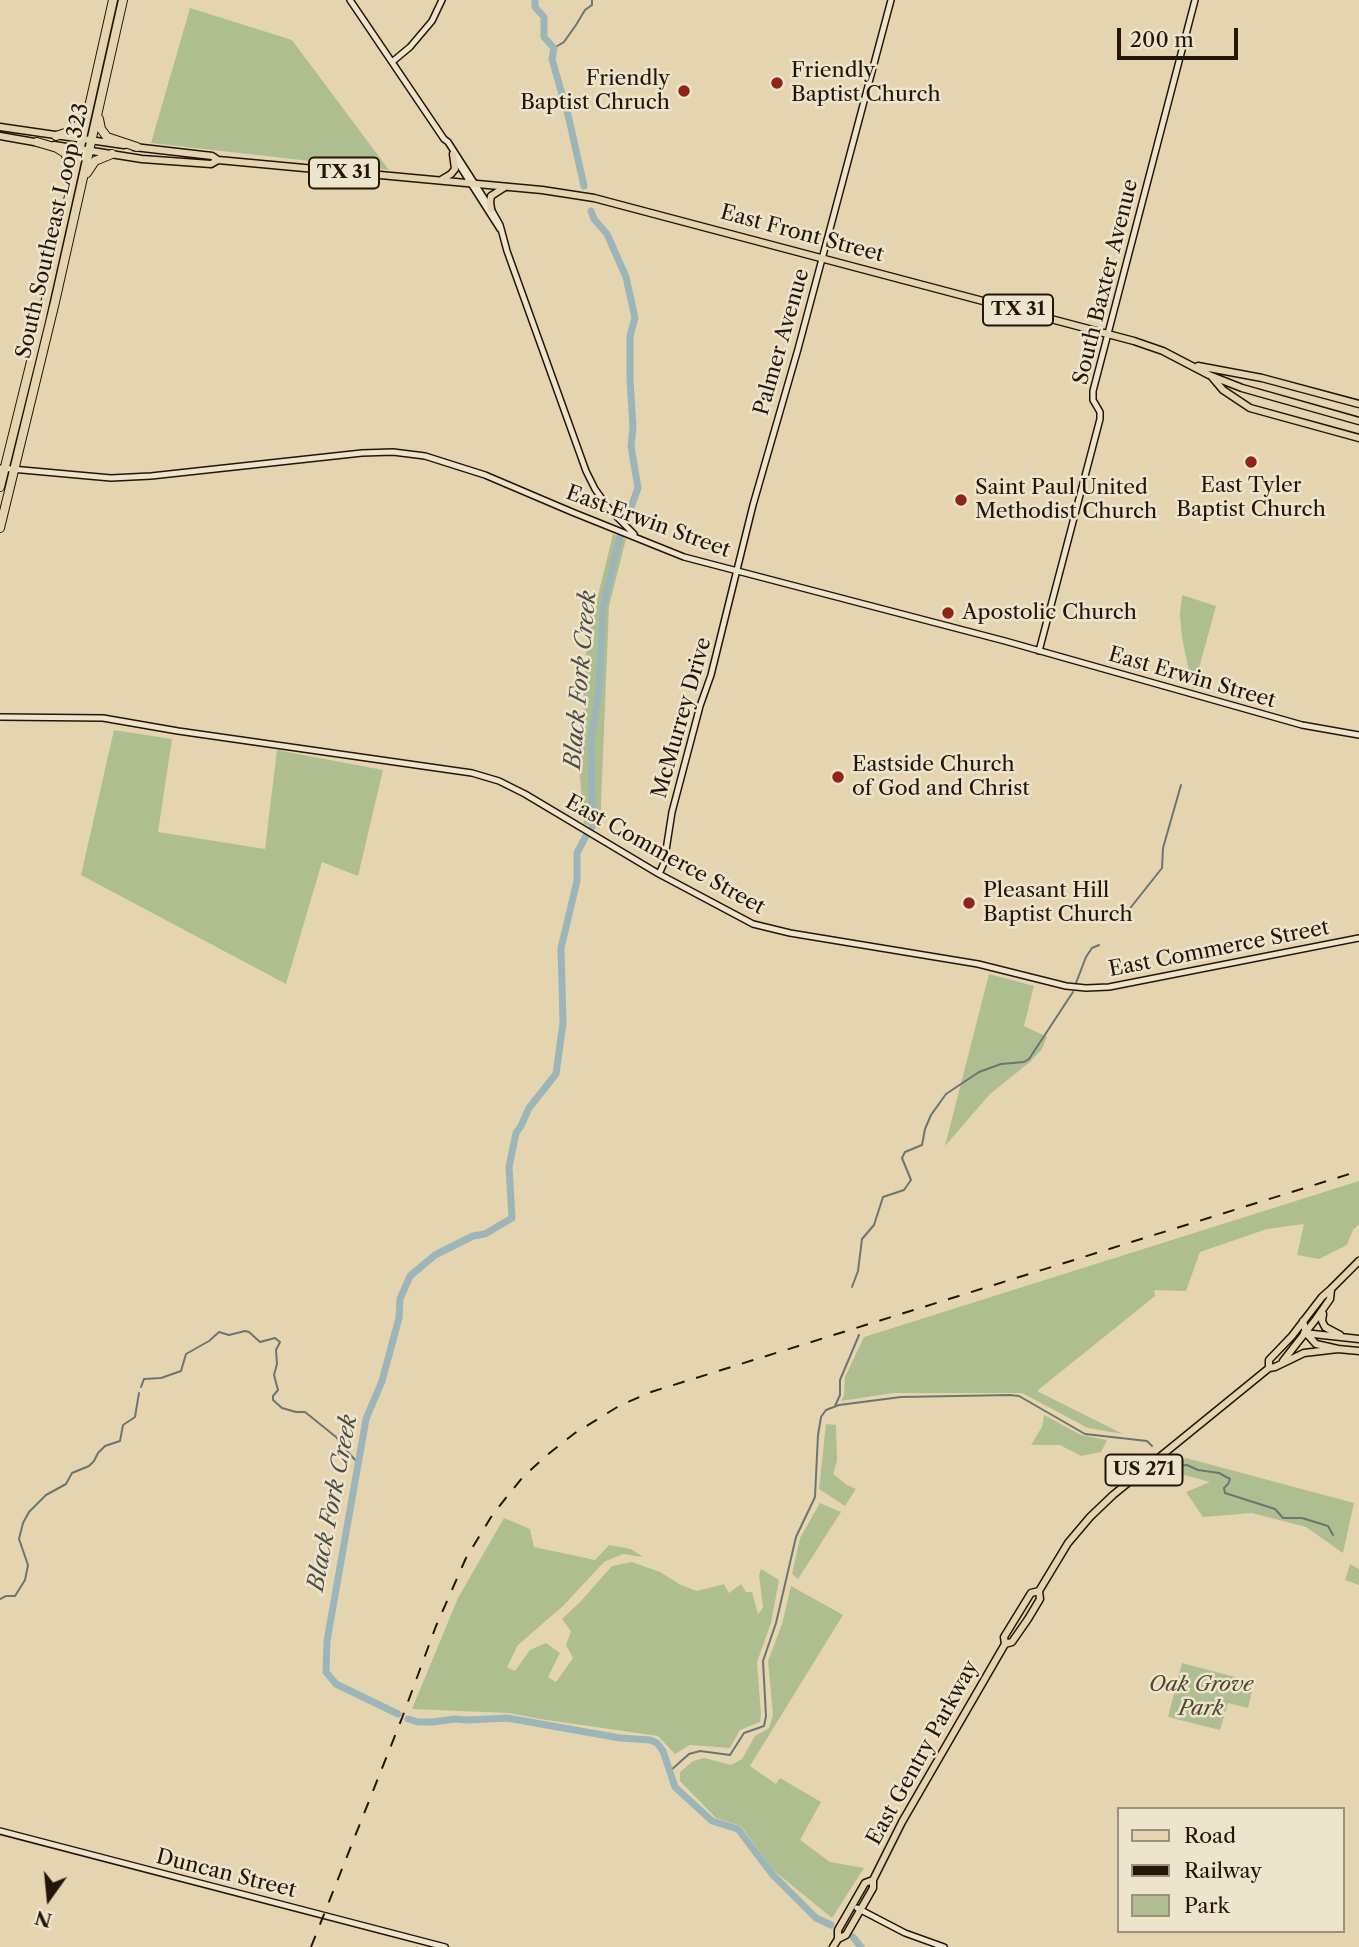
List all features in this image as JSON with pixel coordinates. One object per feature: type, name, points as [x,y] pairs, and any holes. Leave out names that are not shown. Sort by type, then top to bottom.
[{"type":"highway","name":"South Southeast Loop 323","points":[[6,469],[79,192],[84,150],[82,139],[119,0]]},
{"type":"highway","name":"South Southeast Loop 323","points":[[6,469],[73,175],[91,141],[98,113],[119,0]]},
{"type":"highway","points":[[56,136],[77,128],[89,106]]},
{"type":"highway","points":[[98,113],[101,129],[107,138],[137,147]]},
{"type":"highway","points":[[37,142],[65,153],[73,175]]},
{"type":"highway","points":[[79,192],[93,162],[112,155]]},
{"type":"highway","points":[[0,487],[6,469]]},
{"type":"highway","points":[[0,528],[6,469]]},
{"type":"main road","name":"East Front Street","points":[[0,127],[212,156],[218,160],[586,196],[1145,344],[1209,375],[1255,393],[1359,421]]},
{"type":"main road","name":"East Front Street","points":[[0,136],[142,159],[211,164],[218,160]]},
{"type":"main road","points":[[440,181],[454,171],[456,165],[453,154]]},
{"type":"main road","points":[[491,209],[492,196],[505,187]]},
{"type":"main road","points":[[1182,360],[1212,370],[1262,378],[1359,404]]},
{"type":"main road","points":[[1209,375],[1223,390],[1250,408],[1359,438]]},
{"type":"main road","name":"US 271","points":[[1292,1336],[1322,1297],[1359,1261]]},
{"type":"main road","name":"US 271","points":[[1279,1365],[1330,1299],[1331,1289]]},
{"type":"main road","points":[[1325,1306],[1322,1318],[1325,1327],[1348,1338]]},
{"type":"main road","points":[[1303,1321],[1306,1333],[1315,1344],[1359,1351]]},
{"type":"main road","points":[[1292,1336],[1306,1333],[1359,1339]]},
{"type":"main road","name":"East Gentry Parkway","points":[[1269,1368],[1269,1360],[1292,1336]]},
{"type":"main road","name":"East Gentry Parkway","points":[[833,1947],[838,1939],[846,1935],[861,1910],[873,1888],[873,1880],[929,1774],[1005,1644],[1012,1642],[1028,1619],[1040,1599],[1039,1591],[1068,1543],[1104,1503],[1269,1368],[1310,1352],[1338,1349]]},
{"type":"main road","name":"East Gentry Parkway","points":[[838,1939],[838,1930],[865,1883],[873,1880]]},
{"type":"street","points":[[350,0],[500,225],[581,458],[595,489],[609,509],[627,529],[642,540]]},
{"type":"street","points":[[392,62],[412,45],[432,21],[442,0]]},
{"type":"street","name":"Palmer Avenue","points":[[736,571],[891,0]]},
{"type":"street","name":"South Baxter Avenue","points":[[1039,650],[1100,419],[1100,412],[1092,394],[1195,0]]},
{"type":"street","points":[[444,139],[500,229]]},
{"type":"street","name":"East Erwin Street","points":[[6,469],[125,478],[351,454],[403,453],[425,456],[460,466],[684,556],[1039,650],[1302,725],[1359,735]]},
{"type":"street","points":[[601,523],[608,518],[609,509]]},
{"type":"street","name":"McMurrey Drive","points":[[659,874],[672,812],[736,571]]},
{"type":"street","name":"East Commerce Street","points":[[0,717],[103,718],[472,773],[519,791],[659,874],[769,930],[969,962],[1054,984],[1080,988],[1109,987],[1359,938]]},
{"type":"street","name":"Duncan Street","points":[[0,1832],[445,1947]]},
{"type":"street","points":[[852,1905],[905,1933],[944,1947]]},
{"type":"green space","points":[[190,8],[292,40],[389,170],[151,143]]},
{"type":"green space","points":[[613,534],[626,539],[609,606],[600,829],[584,824],[579,765],[587,641]]},
{"type":"green space","points":[[1182,595],[1216,606],[1193,690],[1182,638]]},
{"type":"green space","points":[[114,730],[172,739],[158,832],[265,849],[277,750],[383,770],[358,876],[322,862],[286,984],[81,875]]},
{"type":"green space","points":[[989,974],[1034,986],[1024,1026],[1047,1037],[1042,1049],[1030,1062],[990,1094],[945,1146]]},
{"type":"green space","points":[[1359,1181],[1359,1224],[1353,1230],[1347,1245],[1319,1259],[1297,1255],[1304,1224],[1267,1229],[1200,1252],[1186,1291],[1154,1290],[1155,1296],[1037,1391],[1123,1434],[1088,1428],[1022,1393],[893,1393],[841,1401],[845,1377],[864,1337]]},
{"type":"green space","points":[[1044,1415],[1081,1435],[1107,1440],[1101,1452],[1081,1456],[1060,1445],[1031,1445],[1042,1427]]},
{"type":"green space","points":[[826,1424],[836,1425],[837,1461],[833,1474],[856,1489],[845,1506],[819,1489]]},
{"type":"green space","points":[[1186,1458],[1354,1503],[1343,1553],[1306,1527],[1252,1513],[1203,1517],[1186,1492],[1210,1482],[1169,1471]]},
{"type":"green space","points":[[820,1503],[841,1512],[798,1579],[792,1574],[800,1538]]},
{"type":"green space","points":[[504,1518],[530,1529],[534,1547],[595,1560],[609,1545],[631,1549],[643,1557],[623,1554],[604,1562],[563,1606],[518,1645],[507,1667],[515,1671],[530,1650],[546,1643],[560,1653],[548,1677],[556,1682],[573,1658],[566,1645],[571,1631],[562,1619],[612,1566],[632,1562],[660,1572],[697,1591],[724,1584],[729,1593],[741,1584],[746,1592],[752,1592],[758,1614],[763,1608],[759,1575],[761,1569],[779,1580],[771,1623],[757,1662],[760,1722],[740,1730],[730,1748],[690,1745],[675,1754],[658,1736],[509,1713],[412,1709],[458,1598]]},
{"type":"green space","points":[[1350,1564],[1359,1569],[1359,1585],[1345,1580]]},
{"type":"green space","points":[[791,1586],[843,1615],[750,1766],[776,1784],[780,1778],[821,1802],[800,1840],[830,1862],[864,1868],[832,1918],[773,1870],[741,1826],[716,1818],[680,1781],[680,1772],[693,1761],[704,1758],[731,1765],[742,1759],[755,1736],[769,1728],[773,1715],[768,1661],[782,1624]]},
{"type":"green space","name":"Oak Grove Park","points":[[1182,1663],[1254,1682],[1248,1708],[1228,1703],[1220,1730],[1168,1717]]},
{"type":"waterway","name":"Black Fork Creek","points":[[535,0],[535,7],[544,17],[544,37],[554,48],[552,59],[584,186]]},
{"type":"waterway","points":[[554,48],[564,42],[585,10],[592,5],[592,0]]},
{"type":"waterway","name":"Black Fork Creek","points":[[591,211],[594,219],[607,234],[626,277],[635,318],[630,336],[633,427],[631,446],[638,488],[626,521]]},
{"type":"waterway","name":"Black Fork Creek","points":[[592,827],[591,737],[599,691],[603,607],[620,537]]},
{"type":"waterway","points":[[1120,921],[1162,868],[1163,848],[1181,785]]},
{"type":"waterway","name":"Black Fork Creek","points":[[398,1714],[336,1684],[326,1672],[327,1641],[366,1419],[382,1381],[399,1318],[400,1299],[410,1276],[435,1255],[473,1236],[485,1234],[512,1218],[509,1167],[516,1133],[529,1108],[556,1074],[563,1023],[561,948],[577,881],[577,853],[586,836]]},
{"type":"waterway","points":[[1076,983],[1086,957],[1092,948],[1099,945]]},
{"type":"waterway","points":[[852,1287],[858,1271],[862,1239],[874,1225],[883,1197],[904,1190],[911,1180],[902,1158],[905,1152],[922,1145],[931,1115],[946,1094],[979,1072],[1001,1064],[1029,1059],[1073,992]]},
{"type":"waterway","points":[[141,1387],[144,1379],[161,1378],[181,1371],[186,1354],[219,1332],[229,1335],[245,1331],[260,1342],[275,1338],[280,1342],[276,1350],[277,1364],[274,1375],[278,1390],[273,1400],[282,1408],[305,1412],[343,1446]]},
{"type":"waterway","points":[[835,1406],[840,1395],[840,1380],[859,1335]]},
{"type":"waterway","points":[[0,1599],[15,1596],[25,1580],[28,1565],[19,1539],[29,1512],[46,1495],[66,1484],[72,1473],[89,1466],[105,1446],[120,1441],[123,1425],[135,1417],[139,1393]]},
{"type":"waterway","points":[[670,1771],[689,1754],[700,1751],[730,1755],[744,1733],[764,1726],[766,1716],[763,1661],[776,1623],[796,1537],[815,1497],[818,1435],[821,1417],[826,1410],[839,1405],[901,1397],[1010,1395],[1019,1396],[1085,1434],[1147,1441],[1152,1446]]},
{"type":"waterway","points":[[346,1450],[358,1463]]},
{"type":"waterway","points":[[1169,1463],[1173,1466],[1187,1465],[1198,1470],[1219,1473],[1230,1479],[1224,1488],[1225,1493],[1275,1509],[1283,1518],[1302,1518],[1328,1526],[1333,1535]]},
{"type":"waterway","name":"Black Fork Creek","points":[[408,1719],[433,1722],[507,1718],[657,1743],[663,1751],[675,1787],[712,1821],[738,1829],[772,1874],[816,1918],[831,1925]]},
{"type":"waterway","name":"Black Fork Creek","points":[[853,1937],[861,1947]]},
{"type":"railway","points":[[311,1947],[436,1626],[466,1558],[493,1514],[522,1478],[575,1433],[619,1406],[651,1392],[1359,1171]]},
{"type":"place","name":"Friendly Baptist Church","points":[[777,83]]},
{"type":"place","name":"Friendly Baptist Chruch","points":[[684,91]]},
{"type":"place","name":"East Tyler Baptist Church","points":[[1251,462]]},
{"type":"place","name":"Saint Paul United Methodist Church","points":[[961,500]]},
{"type":"place","name":"Apostolic Church","points":[[948,613]]},
{"type":"place","name":"Eastside Church of God and Christ","points":[[838,777]]},
{"type":"place","name":"Pleasant Hill Baptist Church","points":[[969,903]]}]
